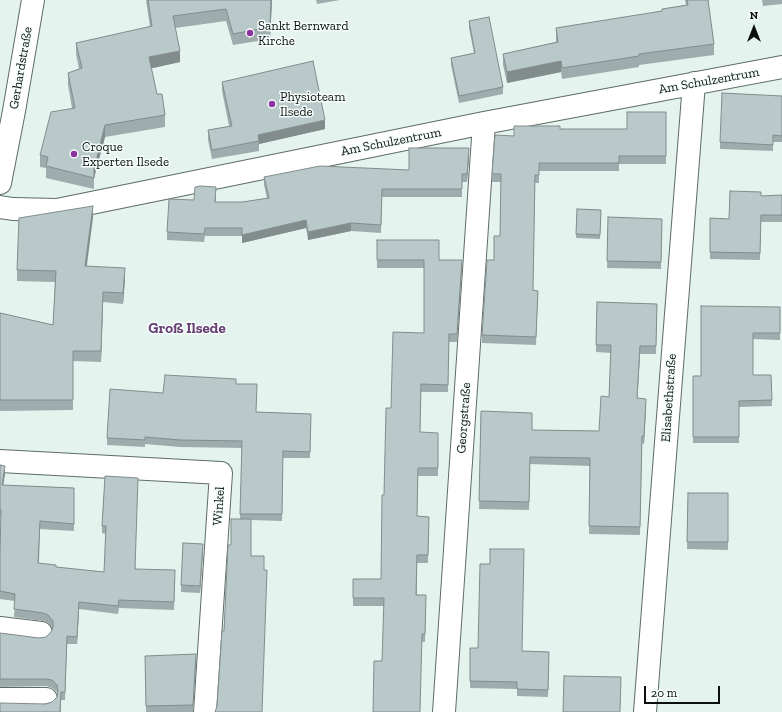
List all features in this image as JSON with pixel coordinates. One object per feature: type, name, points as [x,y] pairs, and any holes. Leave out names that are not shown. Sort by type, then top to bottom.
[{"type":"street","name":"Gerhardstraße","points":[[0,183],[33,0]]},
{"type":"street","name":"Am Schulzentrum","points":[[0,207],[13,209],[57,210],[484,123],[782,67]]},
{"type":"street","name":"Elisabethstraße","points":[[645,712],[694,83]]},
{"type":"street","name":"Georgstraße","points":[[444,712],[484,123]]},
{"type":"street","name":"Winkel","points":[[0,461],[221,473],[204,712]]},
{"type":"street","points":[[0,628],[41,632]]},
{"type":"street","points":[[0,699],[46,699]]},
{"type":"building","points":[[148,0],[271,0],[270,27],[233,34],[226,9],[173,16],[180,51],[149,57],[157,94],[162,94],[165,115],[105,125],[94,169],[94,178],[46,166],[48,157],[40,155],[51,112],[75,108],[68,73],[82,68],[76,43],[152,26]]},
{"type":"building","points":[[687,0],[708,0],[714,44],[639,54],[639,56],[562,68],[561,61],[507,72],[503,54],[558,42],[556,28],[662,11],[662,9],[688,5]]},
{"type":"building","points":[[489,17],[503,87],[459,96],[451,58],[475,53],[469,21]]},
{"type":"building","name":"Physioteam Ilsede","points":[[313,61],[325,120],[258,135],[259,141],[212,150],[208,130],[232,126],[222,82]]},
{"type":"building","points":[[722,93],[782,96],[782,136],[773,135],[773,145],[720,142]]},
{"type":"building","points":[[627,112],[666,112],[666,156],[619,156],[619,163],[539,163],[539,175],[535,175],[533,290],[538,291],[536,337],[482,335],[487,260],[494,260],[494,236],[500,236],[501,174],[492,174],[495,135],[514,136],[514,126],[560,126],[560,129],[627,129]]},
{"type":"building","points":[[409,148],[469,148],[467,174],[462,174],[462,189],[382,189],[381,225],[351,223],[308,232],[306,220],[242,235],[242,228],[205,228],[204,234],[167,232],[169,199],[194,200],[195,187],[216,187],[215,202],[242,202],[269,198],[264,177],[320,166],[409,170]]},
{"type":"building","points":[[730,191],[761,192],[761,196],[782,195],[782,215],[761,215],[760,253],[710,252],[710,218],[729,219]]},
{"type":"building","points":[[93,206],[85,266],[125,268],[123,293],[103,292],[101,351],[73,351],[73,400],[0,400],[0,313],[53,325],[56,271],[17,270],[19,218]]},
{"type":"building","points":[[577,209],[601,210],[600,235],[576,234]]},
{"type":"building","points":[[608,217],[662,219],[661,262],[607,261]]},
{"type":"building","points":[[377,240],[439,240],[439,260],[462,260],[457,334],[449,334],[448,385],[421,384],[420,432],[438,433],[438,468],[418,468],[417,516],[429,517],[428,555],[417,555],[416,595],[426,595],[425,634],[422,634],[420,712],[373,712],[374,661],[382,661],[384,598],[353,598],[353,579],[381,579],[382,495],[384,495],[386,408],[391,408],[393,332],[424,333],[424,260],[377,260]]},
{"type":"building","points":[[597,302],[657,304],[656,346],[640,346],[637,398],[646,399],[644,436],[642,436],[640,527],[589,526],[590,458],[530,457],[529,502],[479,501],[481,411],[532,413],[532,430],[599,431],[601,396],[609,397],[611,345],[596,345]]},
{"type":"building","points":[[701,306],[780,307],[780,333],[753,333],[753,375],[771,375],[772,400],[739,401],[739,437],[693,437],[693,376],[701,376]]},
{"type":"building","points":[[165,375],[236,379],[236,384],[257,384],[256,412],[311,414],[310,452],[283,451],[282,514],[240,514],[242,441],[180,440],[145,437],[145,440],[107,438],[110,389],[163,393]]},
{"type":"building","points":[[0,465],[5,466],[2,485],[74,488],[74,524],[40,521],[38,563],[56,565],[56,567],[104,572],[106,526],[102,526],[105,476],[138,478],[135,569],[175,570],[174,602],[119,600],[118,606],[79,602],[77,637],[67,636],[65,692],[61,692],[60,712],[0,712],[0,703],[46,704],[52,702],[57,697],[58,691],[57,685],[52,680],[0,679],[0,633],[39,638],[46,637],[51,632],[53,621],[48,615],[43,613],[14,609],[15,594],[0,591]]},
{"type":"building","points":[[688,493],[728,493],[728,542],[687,542]]},
{"type":"building","points":[[231,519],[251,519],[251,556],[264,556],[264,570],[267,570],[262,712],[215,712],[217,706],[222,631],[224,631],[228,545],[231,545]]},
{"type":"building","points":[[183,543],[203,544],[200,586],[181,585]]},
{"type":"building","points":[[490,549],[524,549],[522,651],[549,652],[548,690],[517,689],[517,682],[470,681],[470,648],[478,648],[480,564],[490,564]]},
{"type":"building","points":[[196,654],[193,705],[146,706],[145,656]]},
{"type":"building","points":[[564,676],[621,677],[620,712],[563,712]]},
{"type":"place","name":"Sankt Bernward Kirche","points":[[250,33]]},
{"type":"place","name":"Physioteam Ilsede","points":[[272,104]]},
{"type":"place","name":"Croque Experten Ilsede","points":[[74,154]]},
{"type":"district","name":"Groß Ilsede","points":[[187,329]]}]
